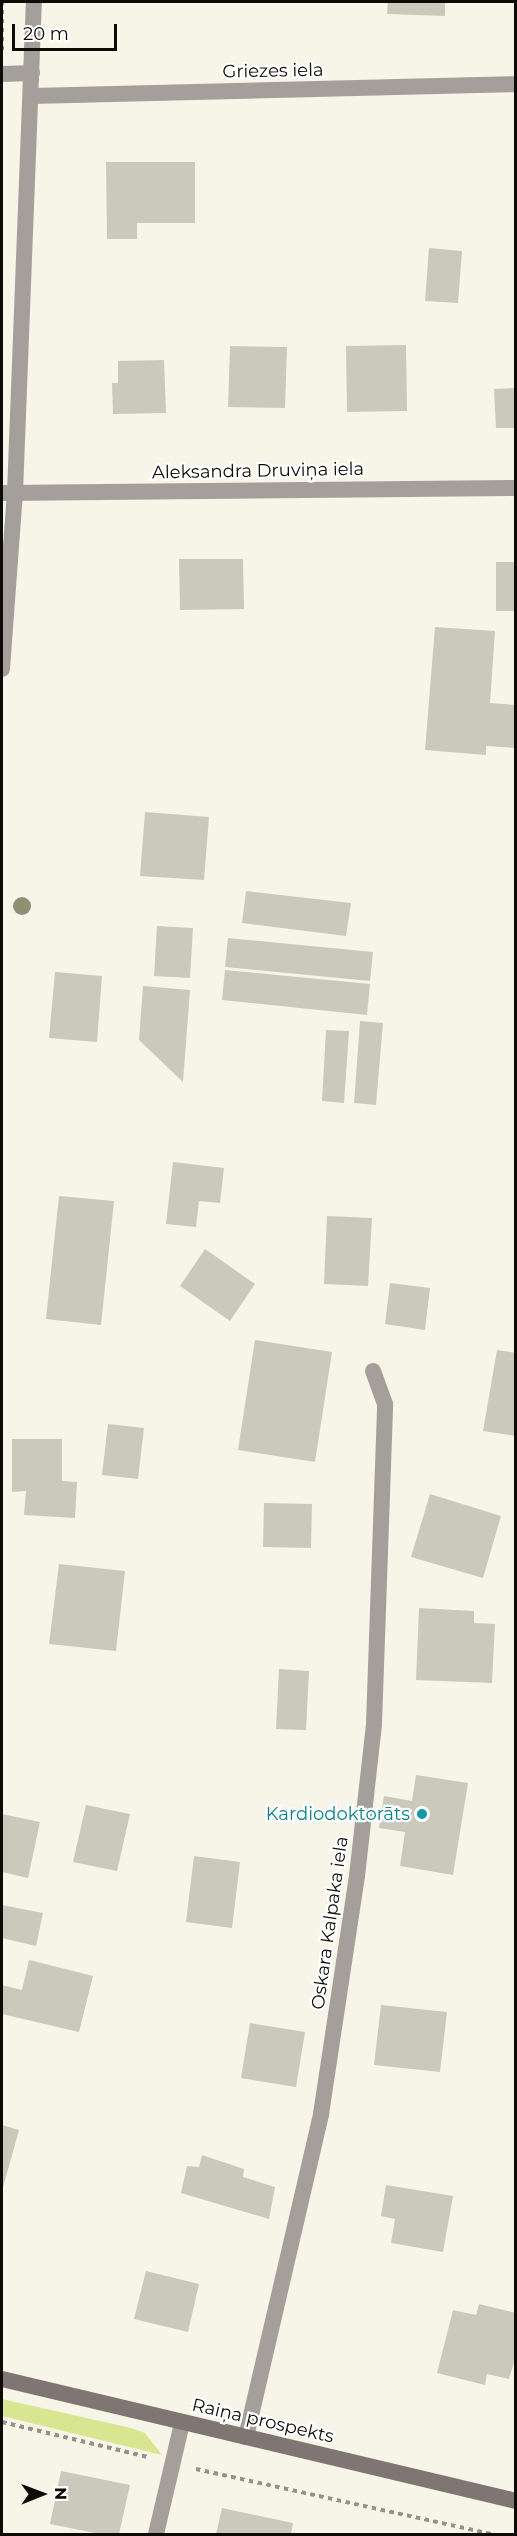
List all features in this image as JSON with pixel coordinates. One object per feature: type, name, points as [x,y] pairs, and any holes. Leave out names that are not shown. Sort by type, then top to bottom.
[{"type":"main road","name":"Raiņa prospekts","points":[[2,2379],[516,2501]]},
{"type":"street","points":[[2,669],[8,493],[32,96],[34,2]]},
{"type":"street","points":[[2,74],[32,73]]},
{"type":"street","name":"Griezes iela","points":[[32,96],[516,84]]},
{"type":"street","name":"Aleksandra Druviņa iela","points":[[8,493],[516,488]]},
{"type":"street","name":"Oskara Kalpaka iela","points":[[246,2437],[321,2114],[360,1854],[374,1724],[385,1404],[373,1371]]},
{"type":"street","points":[[156,2535],[182,2423]]},
{"type":"path","points":[[2,2],[2,55]]},
{"type":"path","points":[[2,2422],[491,2535]]},
{"type":"green space","points":[[2,2399],[131,2428],[145,2433],[162,2455],[2,2416]]},
{"type":"building","points":[[388,2],[445,2],[445,16],[387,14]]},
{"type":"building","points":[[106,162],[195,162],[195,223],[137,223],[137,239],[107,239]]},
{"type":"building","points":[[429,248],[462,251],[458,303],[425,301]]},
{"type":"building","points":[[406,345],[407,411],[347,412],[346,346]]},
{"type":"building","points":[[230,346],[287,347],[285,408],[228,407]]},
{"type":"building","points":[[164,360],[166,413],[113,414],[112,383],[118,383],[118,361]]},
{"type":"building","points":[[516,388],[516,428],[496,428],[494,389]]},
{"type":"building","points":[[179,559],[243,559],[244,609],[180,610]]},
{"type":"building","points":[[496,562],[516,562],[516,611],[496,611]]},
{"type":"building","points":[[435,627],[495,631],[490,703],[516,705],[516,748],[486,746],[486,755],[425,750]]},
{"type":"building","points":[[145,812],[209,817],[204,880],[140,876]]},
{"type":"building","points":[[246,891],[351,903],[346,936],[242,923]]},
{"type":"building","points":[[157,926],[193,928],[190,978],[154,976]]},
{"type":"building","points":[[228,938],[373,952],[370,981],[225,967]]},
{"type":"building","points":[[225,970],[370,984],[367,1015],[222,1000]]},
{"type":"building","points":[[55,972],[102,976],[97,1042],[49,1038]]},
{"type":"building","points":[[143,986],[190,990],[183,1082],[139,1040]]},
{"type":"building","points":[[360,1021],[383,1023],[376,1105],[354,1103]]},
{"type":"building","points":[[326,1030],[349,1031],[344,1103],[322,1101]]},
{"type":"building","points":[[173,1162],[224,1168],[220,1203],[199,1201],[196,1227],[166,1224]]},
{"type":"building","points":[[59,1196],[114,1201],[101,1325],[46,1319]]},
{"type":"building","points":[[327,1216],[372,1218],[368,1286],[324,1284]]},
{"type":"building","points":[[205,1249],[255,1284],[230,1321],[180,1286]]},
{"type":"building","points":[[390,1283],[430,1288],[425,1330],[385,1324]]},
{"type":"building","points":[[255,1340],[332,1352],[315,1462],[238,1450]]},
{"type":"building","points":[[497,1350],[516,1353],[516,1436],[483,1431]]},
{"type":"building","points":[[108,1424],[144,1428],[138,1479],[102,1475]]},
{"type":"building","points":[[12,1439],[62,1439],[62,1481],[77,1482],[75,1518],[24,1515],[26,1491],[12,1492]]},
{"type":"building","points":[[430,1494],[501,1516],[483,1578],[411,1557]]},
{"type":"building","points":[[264,1503],[312,1504],[311,1548],[263,1547]]},
{"type":"building","points":[[59,1564],[125,1571],[116,1651],[49,1644]]},
{"type":"building","points":[[419,1608],[474,1611],[474,1623],[495,1624],[492,1683],[416,1680]]},
{"type":"building","points":[[279,1669],[309,1671],[306,1730],[276,1729]]},
{"type":"building","name":"Kardiodoktorāts","points":[[416,1775],[468,1783],[453,1875],[400,1866],[405,1832],[379,1828],[384,1796],[412,1801]]},
{"type":"building","points":[[86,1805],[130,1814],[117,1871],[73,1862]]},
{"type":"building","points":[[2,1814],[40,1822],[28,1878],[2,1872]]},
{"type":"building","points":[[194,1856],[240,1862],[232,1928],[186,1922]]},
{"type":"building","points":[[2,1905],[43,1913],[36,1946],[2,1938]]},
{"type":"building","points":[[29,1960],[93,1976],[79,2032],[2,2014],[2,1985],[22,1990]]},
{"type":"building","points":[[381,2005],[447,2012],[440,2072],[374,2065]]},
{"type":"building","points":[[250,2023],[305,2032],[296,2087],[241,2078]]},
{"type":"building","points":[[2,2125],[19,2130],[2,2191]]},
{"type":"building","points":[[202,2155],[244,2169],[243,2177],[275,2187],[269,2219],[181,2193],[187,2166],[199,2167]]},
{"type":"building","points":[[386,2185],[453,2196],[443,2252],[391,2243],[395,2219],[381,2216]]},
{"type":"building","points":[[146,2271],[199,2284],[188,2332],[134,2319]]},
{"type":"building","points":[[479,2304],[516,2313],[516,2355],[509,2379],[487,2374],[485,2385],[437,2373],[453,2310],[476,2315]]},
{"type":"building","points":[[61,2471],[130,2485],[119,2534],[100,2534],[50,2524]]},
{"type":"building","points":[[222,2508],[293,2523],[291,2534],[216,2534]]},
{"type":"place","name":"Kardiodoktorāts","points":[[422,1814]]}]
